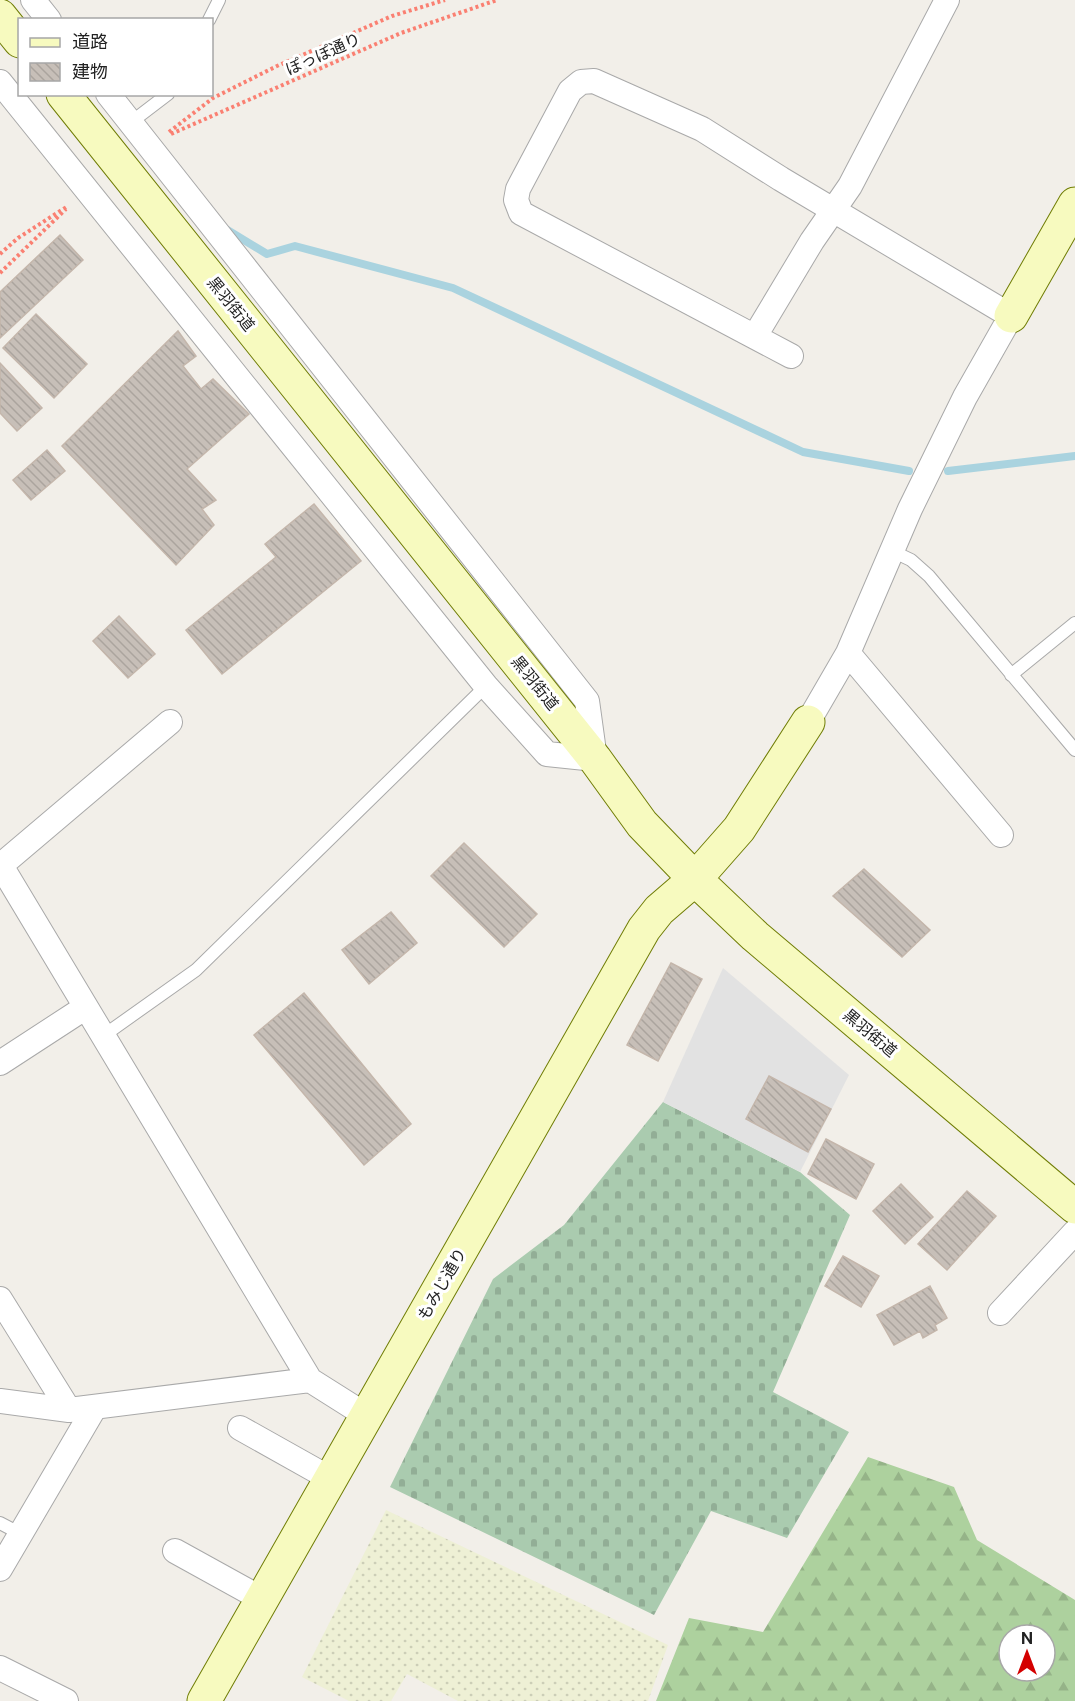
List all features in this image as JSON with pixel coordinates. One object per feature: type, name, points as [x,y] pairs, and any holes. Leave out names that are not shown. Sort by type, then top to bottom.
[{"type":"street","points":[[33,0],[47,18]]},
{"type":"street","points":[[754,336],[832,210],[850,186],[947,0]]},
{"type":"street","points":[[0,16],[18,38]]},
{"type":"street","points":[[791,356],[521,213],[516,200],[518,189],[570,91],[581,82],[594,81],[702,129],[832,210],[1011,316]]},
{"type":"street","points":[[0,82],[486,686],[547,754],[596,759],[587,701],[110,96]]},
{"type":"street","name":"黒羽街道","points":[[65,96],[596,759],[642,824],[754,936],[1075,1207]]},
{"type":"street","points":[[808,722],[848,652],[892,551],[965,397],[1075,204]]},
{"type":"street","points":[[848,652],[1002,835]]},
{"type":"street","points":[[170,722],[0,865],[310,1380],[367,1416]]},
{"type":"street","name":"もみじ通り","points":[[204,1701],[644,929],[660,910],[695,879],[739,829],[808,722]]},
{"type":"street","points":[[0,1063],[86,1007]]},
{"type":"street","points":[[1000,1313],[1075,1232]]},
{"type":"street","points":[[0,1299],[69,1410]]},
{"type":"street","points":[[0,1401],[69,1410],[310,1380]]},
{"type":"street","points":[[0,1569],[10,1528],[95,1407]]},
{"type":"street","points":[[240,1428],[331,1479]]},
{"type":"street","points":[[175,1551],[262,1599]]},
{"type":"street","points":[[0,1668],[66,1701]]},
{"type":"lane","points":[[210,18],[219,0]]},
{"type":"lane","points":[[130,123],[165,96]]},
{"type":"lane","points":[[892,551],[911,560],[929,576],[1075,750]]},
{"type":"lane","points":[[1011,675],[1075,623]]},
{"type":"lane","points":[[104,1036],[195,970],[486,686]]},
{"type":"path","name":"ぽっぽ通り","points":[[445,0],[392,16],[267,71],[213,98],[161,138],[401,33],[497,0]]},
{"type":"path","points":[[0,254],[18,238],[74,203],[0,273]]},
{"type":"green space","points":[[663,1102],[800,1172],[850,1215],[773,1392],[849,1432],[787,1538],[711,1511],[654,1615],[390,1487],[493,1279],[564,1225]]},
{"type":"green space","points":[[868,1457],[954,1487],[977,1540],[1075,1600],[1075,1701],[656,1701],[689,1618],[763,1632]]},
{"type":"green space","points":[[386,1510],[668,1645],[648,1701],[458,1701],[407,1674],[391,1701],[349,1701],[302,1677]]},
{"type":"shaded area","points":[[723,968],[849,1075],[800,1172],[663,1102]]},
{"type":"building","points":[[60,235],[83,260],[0,338],[0,292]]},
{"type":"building","points":[[36,314],[87,364],[54,398],[3,348]]},
{"type":"building","points":[[178,331],[196,356],[183,366],[201,389],[213,379],[249,414],[187,469],[216,500],[202,509],[214,525],[176,565],[62,446]]},
{"type":"building","points":[[0,363],[42,408],[17,431],[0,413]]},
{"type":"building","points":[[47,450],[65,471],[31,500],[13,480]]},
{"type":"building","points":[[314,504],[361,561],[222,674],[186,630],[276,557],[265,544]]},
{"type":"building","points":[[119,616],[155,654],[128,678],[93,641]]},
{"type":"building","points":[[464,843],[537,914],[504,947],[431,876]]},
{"type":"building","points":[[864,869],[930,930],[902,957],[833,896]]},
{"type":"building","points":[[391,912],[417,943],[369,984],[342,950]]},
{"type":"building","points":[[671,963],[702,979],[658,1061],[627,1045]]},
{"type":"building","points":[[304,993],[411,1124],[364,1165],[254,1035]]},
{"type":"building","points":[[769,1076],[831,1109],[808,1152],[746,1119]]},
{"type":"building","points":[[826,1139],[874,1164],[856,1199],[808,1174]]},
{"type":"building","points":[[901,1184],[933,1217],[905,1244],[873,1211]]},
{"type":"building","points":[[967,1191],[996,1216],[947,1270],[918,1244]]},
{"type":"building","points":[[843,1256],[879,1276],[861,1307],[825,1286]]},
{"type":"building","points":[[930,1286],[947,1318],[935,1325],[937,1330],[923,1338],[920,1331],[894,1345],[877,1315]]},
{"type":"waterway","points":[[224,228],[267,254],[295,246],[453,288],[803,452],[909,471]]},
{"type":"waterway","points":[[948,471],[1075,456]]}]
